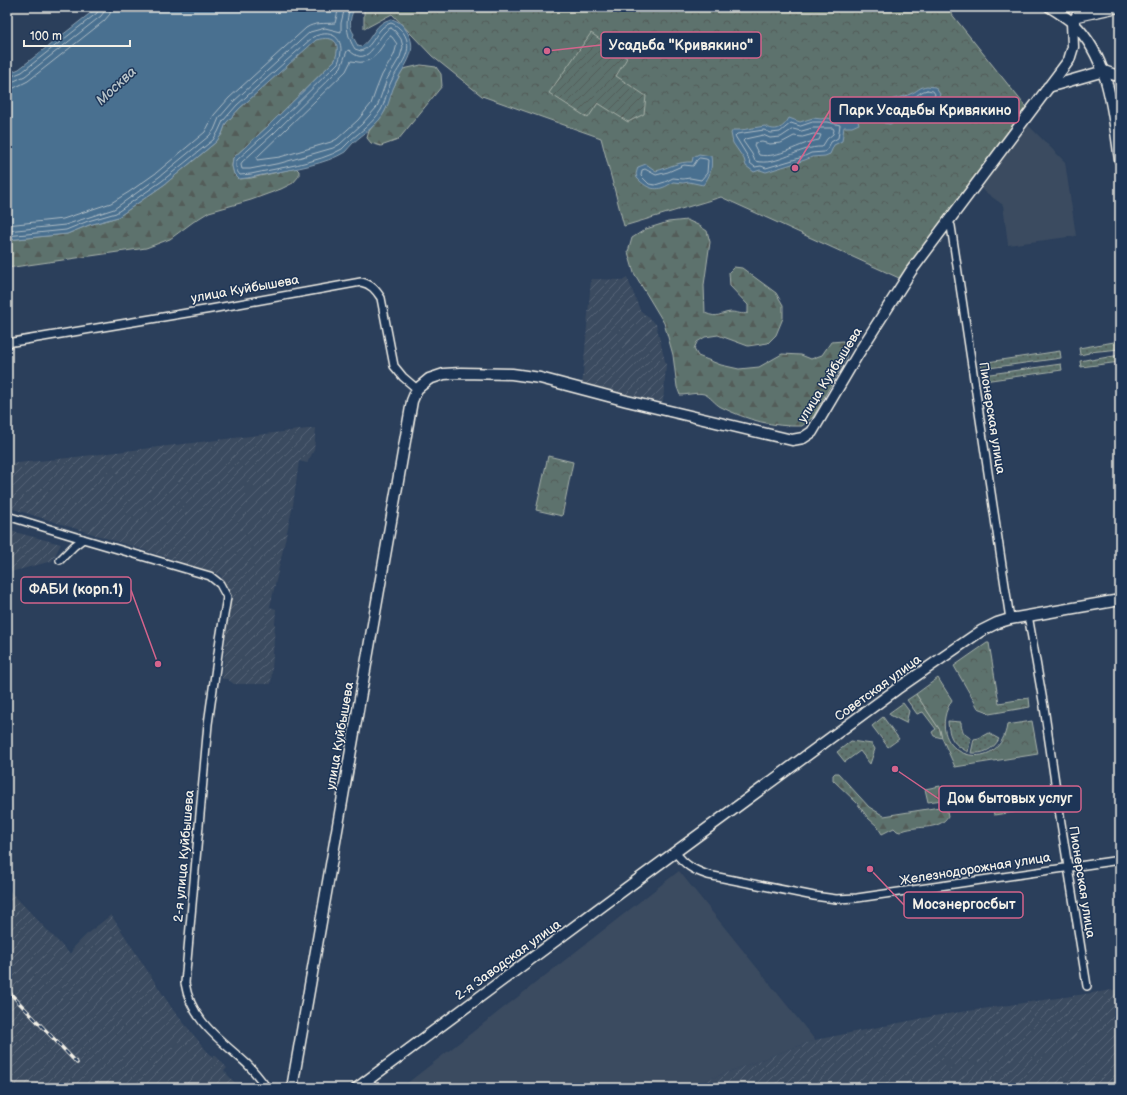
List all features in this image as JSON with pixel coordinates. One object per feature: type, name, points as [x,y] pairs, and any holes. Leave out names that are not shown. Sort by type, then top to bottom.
[{"type":"street","points":[[1050,7],[1072,22],[1088,40],[1104,71],[1120,160]]},
{"type":"street","points":[[1072,22],[1077,16],[1118,7]]},
{"type":"street","name":"улица Куйбышева","points":[[292,1088],[411,407],[417,389],[429,379],[444,374],[512,374],[540,378],[627,401],[792,440],[803,438],[812,432],[858,354],[911,271],[1069,60],[1072,52],[1073,41],[1072,22]]},
{"type":"street","points":[[1048,87],[1104,71],[1115,75],[1120,74]]},
{"type":"street","name":"Пионерская улица","points":[[947,221],[951,226],[1010,619]]},
{"type":"street","name":"улица Куйбышева","points":[[7,343],[361,282],[367,283],[377,291],[381,298],[394,366],[403,377],[417,389]]},
{"type":"street","points":[[7,516],[84,539]]},
{"type":"street","points":[[60,560],[74,546],[84,539]]},
{"type":"street","name":"2-я улица Куйбышева","points":[[84,539],[210,576],[220,584],[227,597],[208,724],[185,983],[187,996],[199,1018],[210,1032],[248,1066],[267,1088]]},
{"type":"street","name":"Советская улица","points":[[676,852],[897,690],[988,626],[1028,615],[1120,600]]},
{"type":"street","name":"Пионерская улица","points":[[1028,615],[1043,701],[1087,986]]},
{"type":"street","name":"Железнодорожная улица","points":[[676,852],[683,862],[697,872],[814,896],[836,899],[900,893],[1120,860]]},
{"type":"street","name":"2-я Заводская улица","points":[[357,1088],[676,852]]},
{"type":"shaded area","points":[[1028,125],[1065,162],[1076,236],[1008,245],[1003,205],[980,188]]},
{"type":"shaded area","points":[[627,277],[640,310],[656,324],[666,365],[663,402],[582,386],[591,279],[622,280]]},
{"type":"shaded area","points":[[316,428],[314,450],[307,463],[299,461],[293,505],[270,607],[276,609],[271,684],[234,684],[227,679],[222,679],[230,594],[220,574],[7,507],[7,464]]},
{"type":"shaded area","points":[[7,530],[61,544],[52,561],[7,573]]},
{"type":"shaded area","points":[[679,871],[815,1040],[685,1088],[401,1088]]},
{"type":"shaded area","points":[[7,888],[70,954],[74,947],[88,933],[111,915],[173,1010],[206,1050],[213,1057],[215,1055],[227,1068],[224,1071],[238,1088],[7,1088]]},
{"type":"shaded area","points":[[1120,989],[1120,1088],[685,1088],[815,1040],[934,1016]]},
{"type":"green space","points":[[364,7],[946,7],[1026,107],[899,278],[721,197],[624,226],[601,138],[482,96],[432,56],[392,14],[364,29]]},
{"type":"green space","points":[[591,33],[627,58],[616,76],[646,96],[644,114],[628,122],[598,103],[588,118],[549,93]]},
{"type":"green space","points":[[325,37],[336,42],[338,48],[335,60],[267,127],[233,158],[232,166],[234,174],[239,179],[251,178],[296,168],[299,171],[299,176],[293,183],[251,200],[209,212],[170,239],[146,248],[7,268],[7,240],[67,234],[89,225],[118,217],[165,184],[216,142],[222,134],[226,123],[240,108],[316,39]]},
{"type":"green space","points":[[421,65],[436,67],[441,74],[442,86],[398,140],[381,146],[371,143],[367,138],[369,131],[385,111],[389,96],[403,69]]},
{"type":"green space","points":[[687,220],[707,231],[710,242],[704,285],[705,313],[716,316],[731,312],[743,314],[748,313],[748,305],[730,286],[729,272],[734,267],[742,268],[776,293],[783,305],[783,318],[776,335],[768,343],[748,346],[718,335],[705,337],[697,342],[694,349],[698,356],[721,365],[739,369],[759,367],[782,354],[801,355],[811,359],[822,355],[831,342],[843,341],[848,346],[846,358],[813,417],[802,426],[770,424],[750,419],[721,407],[708,396],[701,393],[680,395],[677,387],[673,355],[664,323],[634,273],[628,252],[632,238],[646,229],[668,222]]},
{"type":"green space","points":[[1120,341],[1120,349],[1089,352],[1080,355],[1079,348]]},
{"type":"green space","points":[[1060,351],[1061,358],[982,369],[981,363]]},
{"type":"green space","points":[[1120,355],[1120,362],[1081,367],[1080,361]]},
{"type":"green space","points":[[1061,364],[1062,370],[984,381],[983,375]]},
{"type":"green space","points":[[548,456],[573,462],[562,516],[536,510]]},
{"type":"green space","points":[[989,643],[999,703],[1029,698],[1030,707],[989,714],[978,708],[954,666]]},
{"type":"green space","points":[[938,678],[952,700],[945,715],[945,732],[950,743],[959,751],[970,755],[982,755],[993,750],[1002,740],[1007,725],[1032,721],[1038,754],[955,767],[940,730],[916,694]]},
{"type":"green space","points":[[916,694],[940,730],[942,738],[934,736],[932,732],[936,729],[923,712],[917,714],[907,700]]},
{"type":"green space","points":[[903,703],[909,711],[906,723],[890,715],[889,713]]},
{"type":"green space","points":[[883,717],[899,739],[888,747],[872,726]]},
{"type":"green space","points":[[948,721],[961,722],[963,732],[971,738],[968,752],[953,740],[949,732]]},
{"type":"green space","points":[[988,733],[999,739],[997,743],[991,749],[980,753],[971,753],[974,739]]},
{"type":"green space","points":[[851,741],[872,744],[875,749],[870,764],[860,751],[845,762],[837,752]]},
{"type":"green space","points":[[838,773],[869,807],[884,816],[946,806],[948,816],[944,821],[933,826],[913,828],[900,832],[894,828],[882,834],[857,803],[833,780],[833,775]]},
{"type":"green space","points":[[940,786],[942,800],[928,802],[925,789]]},
{"type":"green space","points":[[1012,802],[1014,812],[994,815],[992,805]]},
{"type":"water","name":"Москва","points":[[98,7],[356,7],[351,17],[350,24],[354,34],[353,37],[358,46],[361,47],[369,39],[381,23],[392,19],[403,26],[410,37],[412,44],[410,57],[394,85],[387,108],[382,116],[345,152],[329,160],[310,166],[239,179],[234,174],[232,166],[233,158],[267,127],[335,60],[337,54],[337,44],[332,39],[328,38],[316,40],[240,108],[226,123],[222,134],[216,142],[165,184],[118,217],[89,225],[67,234],[7,240],[7,74],[19,69]]},
{"type":"water","points":[[922,87],[935,87],[940,94],[936,104],[919,109],[890,124],[884,123],[881,119],[879,109],[886,102],[906,96]]},
{"type":"water","points":[[841,115],[857,119],[859,124],[852,127],[844,127],[842,141],[834,145],[830,154],[812,157],[766,172],[760,170],[754,172],[746,166],[744,159],[733,143],[731,133],[733,130],[765,126],[775,129],[784,125],[789,118],[800,122],[813,118],[839,120]]},
{"type":"water","points":[[699,154],[711,156],[712,164],[710,172],[703,185],[689,182],[673,182],[659,189],[654,189],[646,186],[637,178],[636,174],[638,167],[646,164],[656,171],[678,164],[692,162],[693,157]]},
{"type":"railway","points":[[7,990],[77,1063]]},
{"type":"place","name":"Усадьба \"Кривякино\"","points":[[547,51]]},
{"type":"place","name":"Парк Усадьбы Кривякино","points":[[795,168]]},
{"type":"place","name":"ФАБИ (корп.1)","points":[[158,664]]},
{"type":"place","name":"Дом бытовых услуг","points":[[895,769]]},
{"type":"place","name":"Мосэнергосбыт","points":[[870,869]]}]
